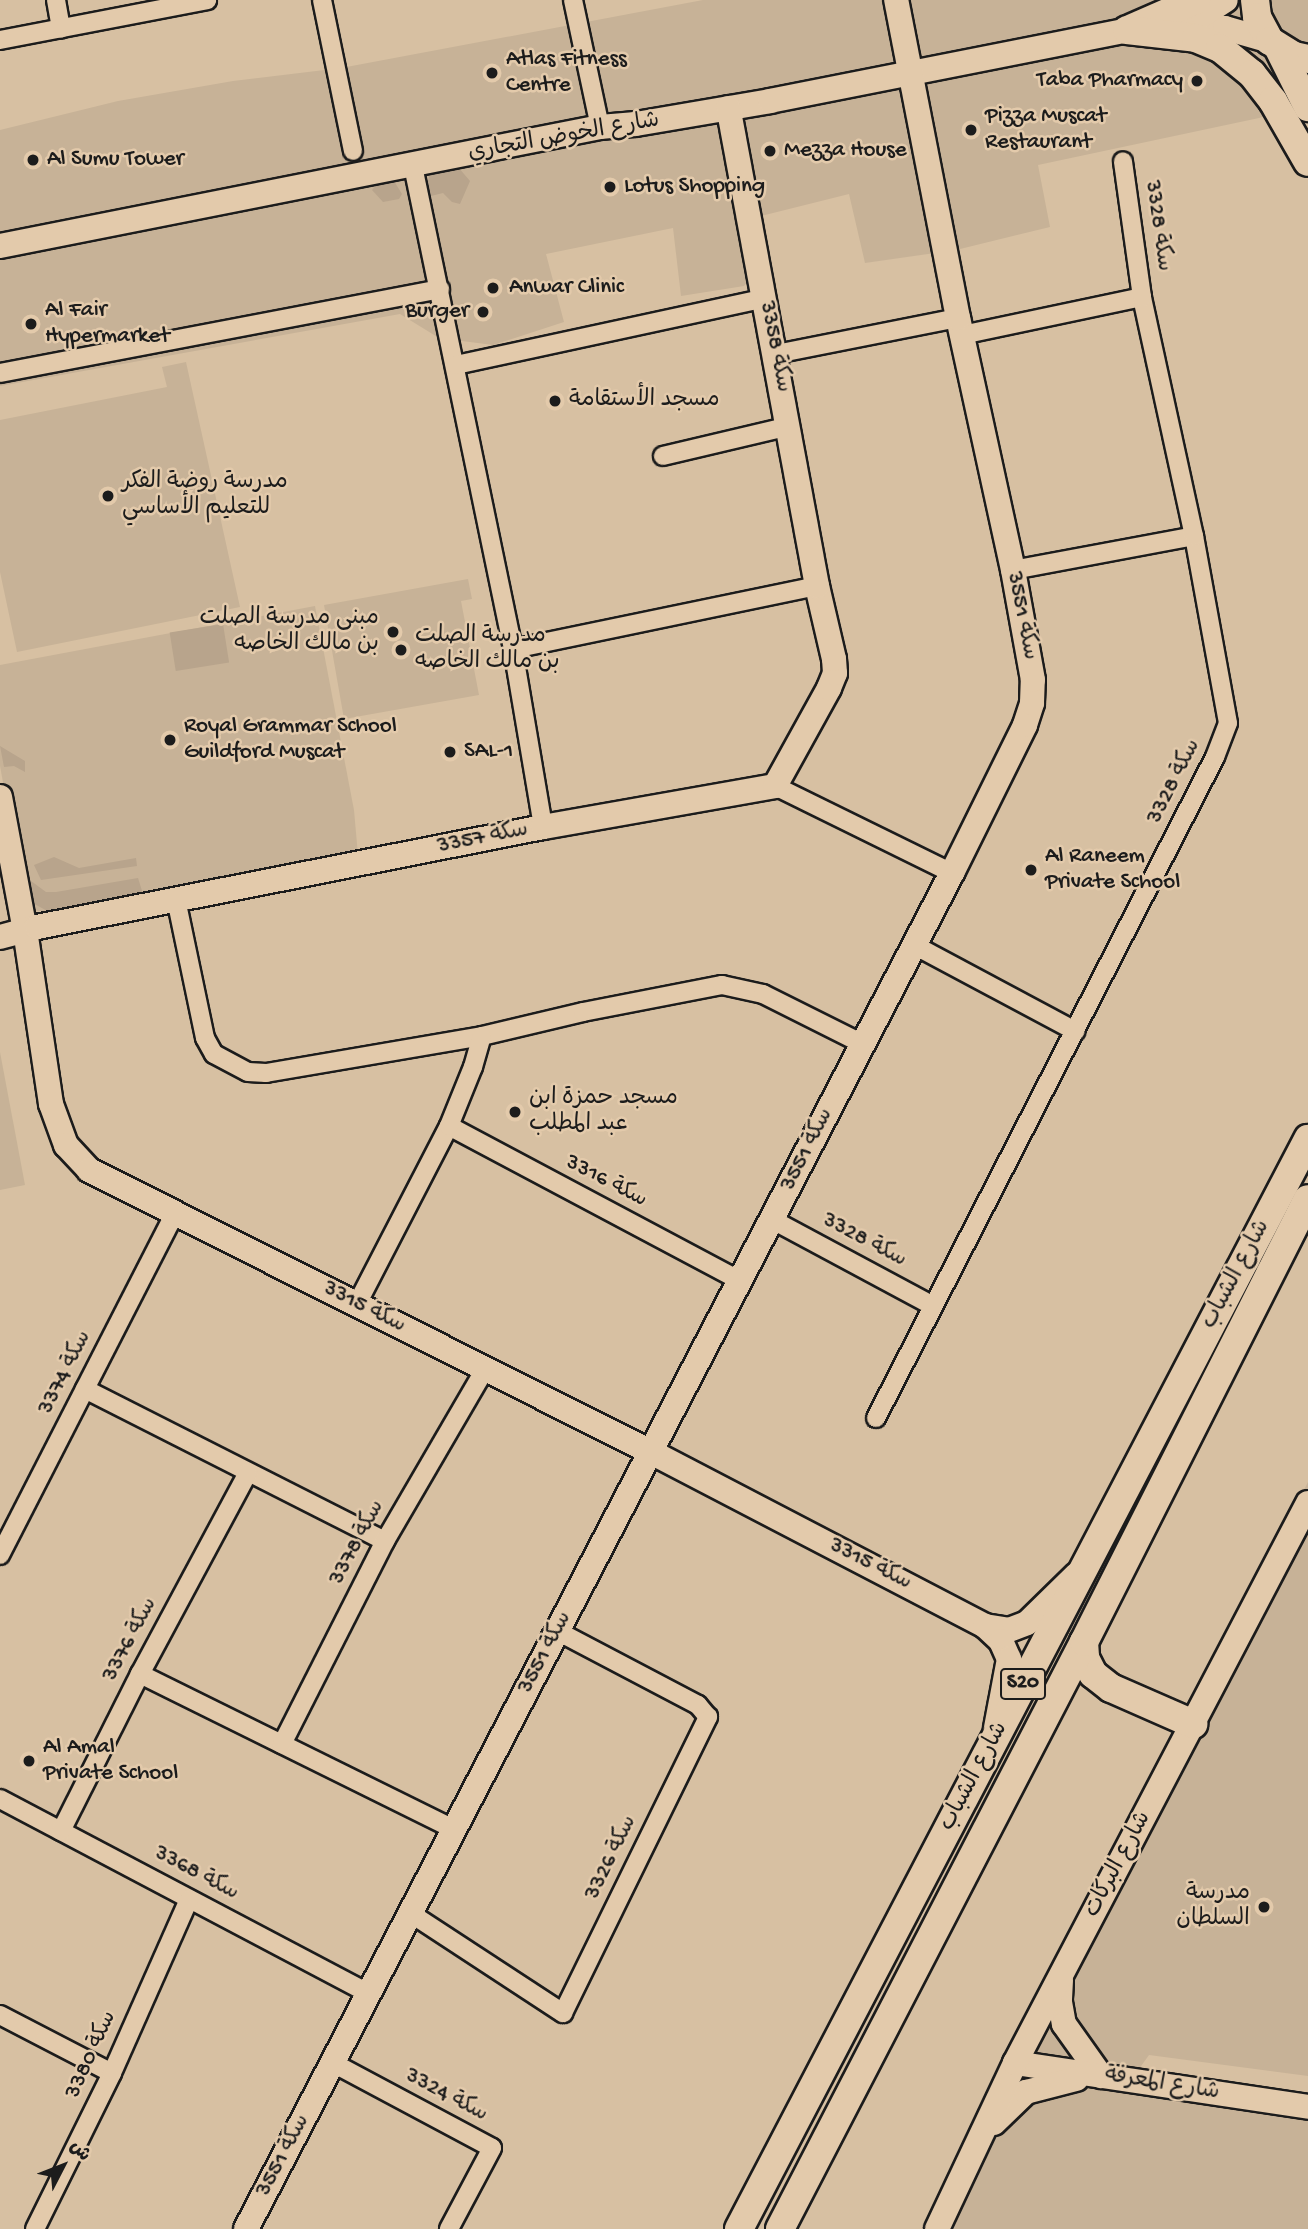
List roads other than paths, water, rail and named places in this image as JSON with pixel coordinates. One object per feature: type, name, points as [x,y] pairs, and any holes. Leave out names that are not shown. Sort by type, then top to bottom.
[{"type":"main road","points":[[1127,30],[1196,0]]},
{"type":"main road","points":[[1255,0],[1257,17],[1300,86],[1308,107]]},
{"type":"main road","points":[[1127,30],[1196,38],[1220,48],[1252,74],[1273,102],[1308,162]]},
{"type":"main road","points":[[1274,45],[1308,59]]},
{"type":"main road","name":"شارع الشباب","points":[[739,2229],[1308,1139]]},
{"type":"main road","name":"شارع الشباب","points":[[780,2229],[1084,1642],[1308,1199]]},
{"type":"main road","points":[[1084,1642],[1085,1658],[1093,1674],[1111,1688],[1193,1724]]},
{"type":"main road","points":[[1053,1700],[1068,1690],[1085,1686],[1111,1688]]},
{"type":"street","points":[[56,0],[61,29]]},
{"type":"street","points":[[0,40],[207,0]]},
{"type":"street","points":[[322,0],[353,151]]},
{"type":"street","points":[[573,0],[600,127]]},
{"type":"street","name":"سكة 3551","points":[[246,2229],[952,873],[1025,725],[1032,702],[1031,670],[1013,570],[960,327],[895,0]]},
{"type":"street","name":"شارع الخوض التجاري","points":[[0,246],[600,127],[636,124],[728,108],[1203,15],[1226,0]]},
{"type":"street","name":"شارع الخوض التجاري","points":[[1127,30],[1205,25],[1274,45]]},
{"type":"street","name":"سكة 3358","points":[[728,108],[835,673],[775,786]]},
{"type":"street","name":"سكة 3328","points":[[876,1418],[1225,736],[1227,713],[1194,536],[1142,297],[1123,161]]},
{"type":"street","points":[[413,166],[513,649],[543,827]]},
{"type":"street","points":[[0,373],[440,289]]},
{"type":"street","name":"سكة 3328","points":[[776,354],[1142,297]]},
{"type":"street","points":[[456,365],[765,298]]},
{"type":"street","points":[[663,456],[790,426]]},
{"type":"street","points":[[1013,570],[1194,536]]},
{"type":"street","points":[[513,649],[817,586]]},
{"type":"street","points":[[775,786],[952,873]]},
{"type":"street","name":"سكة 3357","points":[[0,937],[176,899],[543,827],[775,786]]},
{"type":"street","name":"سكة 3315","points":[[0,797],[25,930],[51,1104],[58,1129],[75,1158],[89,1170],[651,1452],[985,1626]]},
{"type":"street","points":[[176,899],[205,1038],[214,1054],[248,1072],[266,1073],[482,1036],[583,1012],[722,985],[764,994],[863,1044]]},
{"type":"street","points":[[914,945],[1075,1031]]},
{"type":"street","points":[[357,1304],[449,1126],[473,1067],[482,1036]]},
{"type":"street","name":"سكة 3316","points":[[449,1126],[740,1281]]},
{"type":"street","name":"سكة 3374","points":[[0,1555],[175,1213]]},
{"type":"street","name":"سكة 3328","points":[[771,1219],[933,1306]]},
{"type":"street","name":"سكة 3378","points":[[282,1744],[385,1541],[485,1369]]},
{"type":"street","points":[[85,1389],[385,1541]]},
{"type":"street","name":"سكة 3376","points":[[61,1831],[139,1674],[248,1473]]},
{"type":"street","name":"شارع البركات","points":[[937,2229],[1015,2063],[1308,1503]]},
{"type":"street","points":[[985,1626],[1009,1630],[1027,1623],[1086,1565]]},
{"type":"street","points":[[985,1626],[1001,1642],[1009,1659],[994,1740]]},
{"type":"street","name":"سكة 3326","points":[[410,1913],[563,2013],[708,1717],[698,1705],[557,1631]]},
{"type":"street","points":[[139,1674],[454,1829]]},
{"type":"street","name":"سكة 3368","points":[[0,1799],[368,1993]]},
{"type":"street","name":"سكة 3380","points":[[35,2229],[112,2073],[189,1899]]},
{"type":"street","points":[[978,2142],[1009,2106],[1026,2092],[1040,2086],[1101,2076],[1064,2024],[1060,2002],[1062,1974]]},
{"type":"street","points":[[0,2015],[112,2073]]},
{"type":"street","name":"سكة 3324","points":[[334,2063],[492,2148],[449,2229]]},
{"type":"street","name":"شارع المعرفة","points":[[1015,2063],[1308,2107]]},
{"type":"place","name":"Atlas Fitness Centre","points":[[492,73]]},
{"type":"place","name":"Taba Pharmacy","points":[[1197,81]]},
{"type":"place","name":"Pizza Muscat Restaurant","points":[[971,130]]},
{"type":"place","name":"Mezza House","points":[[770,151]]},
{"type":"place","name":"Al Sumu Tower","points":[[33,160]]},
{"type":"place","name":"Lotus Shopping","points":[[610,187]]},
{"type":"place","name":"Anwar Clinic","points":[[493,288]]},
{"type":"place","name":"Burger","points":[[483,312]]},
{"type":"place","name":"Al Fair Hypermarket","points":[[31,324]]},
{"type":"place","name":"مسجد الأستقامة","points":[[555,401]]},
{"type":"place","name":"مدرسة روضة الفكر للتعليم الأساسي","points":[[108,496]]},
{"type":"place","name":"مبنى مدرسة الصلت بن مالك الخاصه","points":[[393,632]]},
{"type":"place","name":"مدرسة الصلت بن مالك الخاصه","points":[[401,650]]},
{"type":"place","name":"Royal Grammar School Guildford Muscat","points":[[170,740]]},
{"type":"place","name":"SAL-1","points":[[450,752]]},
{"type":"place","name":"Al Raneem Private School","points":[[1031,870]]},
{"type":"place","name":"مسجد حمزة ابن عبد المطلب","points":[[515,1112]]},
{"type":"place","name":"Al Amal Private School","points":[[29,1761]]},
{"type":"place","name":"مدرسة السلطان","points":[[1264,1907]]}]
